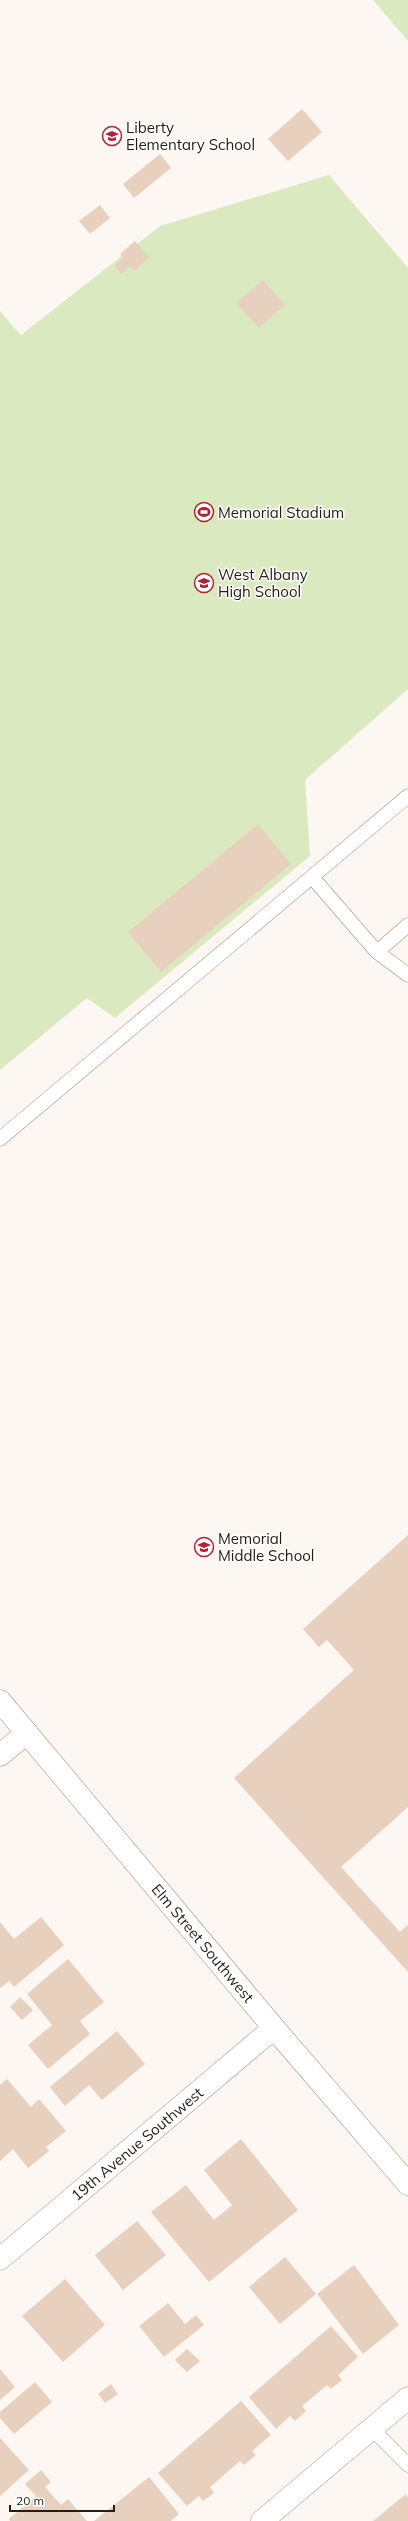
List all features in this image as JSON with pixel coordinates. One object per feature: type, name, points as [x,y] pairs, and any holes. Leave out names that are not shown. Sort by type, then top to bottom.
[{"type":"street","name":"Elm Street Southwest","points":[[0,1700],[274,2028],[408,2184]]},
{"type":"street","points":[[0,1755],[27,1733]]},
{"type":"street","name":"19th Avenue Southwest","points":[[0,2259],[274,2028]]},
{"type":"street","points":[[262,2521],[408,2398]]},
{"type":"lane","points":[[0,1139],[408,796]]},
{"type":"lane","points":[[312,877],[377,952],[408,975]]},
{"type":"lane","points":[[377,952],[408,925]]},
{"type":"lane","points":[[372,2428],[408,2466]]},
{"type":"green space","points":[[373,0],[408,0],[408,41]]},
{"type":"green space","name":"Memorial Stadium","points":[[329,175],[408,268],[408,689],[305,780],[310,856],[115,1018],[87,998],[0,1070],[0,311],[21,335],[160,226]]},
{"type":"building","points":[[302,109],[322,132],[288,161],[268,139]]},
{"type":"building","points":[[160,154],[171,168],[134,198],[123,184]]},
{"type":"building","points":[[100,205],[110,218],[90,234],[79,221]]},
{"type":"building","points":[[135,241],[149,257],[134,271],[130,266],[121,274],[114,266],[123,258],[120,254]]},
{"type":"building","points":[[263,280],[285,305],[259,328],[236,303]]},
{"type":"building","points":[[258,824],[291,864],[161,972],[128,932]]},
{"type":"building","points":[[408,1535],[408,1807],[341,1867],[400,1932],[408,1925],[408,1972],[234,1778],[354,1670],[327,1640],[319,1647],[303,1629]]},
{"type":"building","points":[[41,1917],[64,1945],[14,1987],[9,1981],[0,1988],[0,1922],[14,1939]]},
{"type":"building","points":[[68,1959],[104,2002],[80,2021],[90,2034],[48,2069],[28,2045],[52,2025],[27,1994]]},
{"type":"building","points":[[20,1997],[33,2010],[22,2020],[10,2007]]},
{"type":"building","points":[[117,2031],[145,2064],[102,2100],[89,2085],[65,2106],[50,2087]]},
{"type":"building","points":[[7,2079],[31,2107],[39,2099],[66,2131],[46,2147],[49,2151],[28,2168],[13,2149],[0,2161],[0,2085]]},
{"type":"building","points":[[241,2139],[298,2210],[209,2282],[151,2212],[186,2185],[214,2220],[232,2205],[204,2170]]},
{"type":"building","points":[[137,2221],[166,2255],[123,2290],[95,2255]]},
{"type":"building","points":[[285,2257],[316,2294],[280,2324],[249,2287]]},
{"type":"building","points":[[354,2265],[399,2325],[363,2354],[317,2294]]},
{"type":"building","points":[[65,2279],[105,2325],[63,2362],[22,2316]]},
{"type":"building","points":[[168,2303],[185,2324],[196,2315],[204,2325],[164,2357],[139,2326]]},
{"type":"building","points":[[331,2326],[358,2357],[338,2375],[342,2380],[331,2389],[327,2385],[302,2406],[306,2411],[295,2421],[290,2416],[276,2429],[249,2397]]},
{"type":"building","points":[[187,2349],[200,2361],[187,2372],[175,2360]]},
{"type":"building","points":[[0,2369],[15,2387],[0,2400]]},
{"type":"building","points":[[35,2382],[52,2402],[14,2434],[0,2418],[0,2412]]},
{"type":"building","points":[[111,2384],[118,2394],[105,2403],[98,2394]]},
{"type":"building","points":[[241,2401],[271,2435],[252,2451],[256,2455],[244,2465],[240,2461],[210,2487],[214,2493],[203,2501],[199,2496],[187,2506],[158,2473]]},
{"type":"building","points":[[0,2438],[29,2470],[0,2496]]},
{"type":"building","points":[[41,2470],[51,2482],[45,2487],[61,2505],[68,2499],[87,2521],[10,2521],[9,2519],[36,2496],[25,2484]]},
{"type":"building","points":[[149,2477],[179,2514],[171,2521],[94,2521]]},
{"type":"building","points":[[406,2494],[408,2497],[408,2521],[373,2521]]},
{"type":"place","name":"Liberty Elementary School","points":[[112,136]]},
{"type":"place","name":"Memorial Stadium","points":[[204,512]]},
{"type":"place","name":"West Albany High School","points":[[204,583]]},
{"type":"place","name":"Memorial Middle School","points":[[204,1547]]}]
